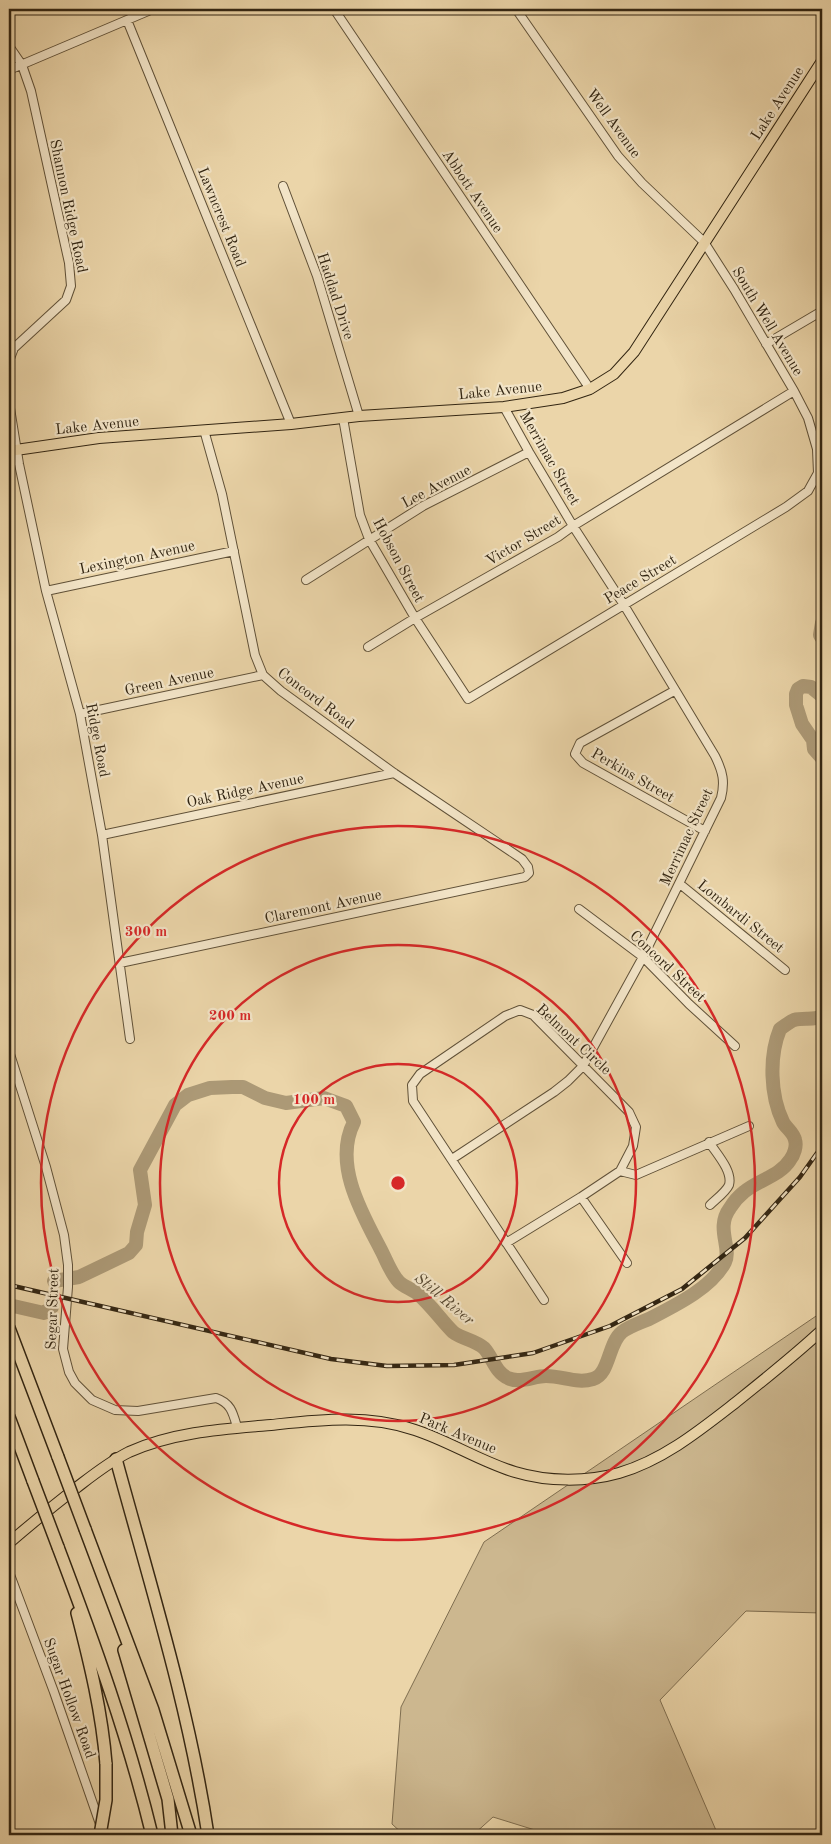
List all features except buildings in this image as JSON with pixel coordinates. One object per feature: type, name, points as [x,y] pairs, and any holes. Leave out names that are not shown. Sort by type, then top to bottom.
[{"type":"highway","points":[[9,1328],[150,1701],[192,1835]]},
{"type":"highway","points":[[9,1417],[112,1692],[129,1747],[152,1835]]},
{"type":"highway","points":[[116,1459],[192,1745],[208,1835]]},
{"type":"highway","points":[[85,1529],[154,1749],[168,1799],[172,1835]]},
{"type":"highway","points":[[58,1547],[95,1686],[102,1726],[106,1764],[106,1800],[102,1835]]},
{"type":"main road","name":"Lake Avenue","points":[[13,450],[99,438],[504,406],[564,398],[590,389],[614,374],[634,352],[822,61]]},
{"type":"main road","name":"Park Avenue","points":[[9,1543],[55,1505],[116,1459],[129,1452],[162,1440],[237,1427],[339,1420],[376,1420],[414,1430],[521,1474],[557,1479],[599,1477],[618,1473],[654,1459],[685,1441],[778,1369],[822,1330]]},
{"type":"street","points":[[9,70],[127,20],[138,11],[153,9]]},
{"type":"street","name":"Abbott Avenue","points":[[334,9],[590,389]]},
{"type":"street","name":"Well Avenue","points":[[516,9],[618,156],[642,183],[704,242]]},
{"type":"street","name":"Lawncrest Road","points":[[127,20],[290,424]]},
{"type":"street","name":"Shannon Ridge Road","points":[[9,46],[22,65],[31,91],[67,253],[71,286],[66,300],[14,348],[9,361]]},
{"type":"street","name":"Haddad Drive","points":[[283,186],[317,276],[359,416]]},
{"type":"street","name":"South Well Avenue","points":[[704,242],[734,289],[808,418],[817,449],[818,473]]},
{"type":"street","points":[[766,344],[822,311]]},
{"type":"street","name":"Victor Street","points":[[368,647],[415,618],[558,537],[794,391]]},
{"type":"street","points":[[9,402],[13,450]]},
{"type":"street","name":"Merrimac Street","points":[[452,1159],[554,1092],[583,1066],[644,958],[721,798],[724,784],[722,770],[624,604],[528,452],[504,406]]},
{"type":"street","name":"Hobson Street","points":[[343,418],[360,515],[369,539],[415,618],[468,699]]},
{"type":"street","name":"Concord Road","points":[[204,430],[222,494],[255,655],[263,675],[281,691],[394,773],[522,859],[528,867],[529,873]]},
{"type":"street","name":"Ridge Road","points":[[13,450],[46,591],[80,714],[102,835],[130,1039]]},
{"type":"street","name":"Lee Avenue","points":[[306,580],[423,506],[528,452]]},
{"type":"street","name":"Peace Street","points":[[468,699],[786,507],[808,491],[818,473]]},
{"type":"street","name":"Lexington Avenue","points":[[46,591],[234,551]]},
{"type":"street","name":"Green Avenue","points":[[80,714],[263,675]]},
{"type":"street","name":"Perkins Street","points":[[674,691],[580,743],[575,754],[583,763],[705,831]]},
{"type":"street","name":"Oak Ridge Avenue","points":[[102,835],[394,773]]},
{"type":"street","name":"Claremont Avenue","points":[[120,963],[525,877],[529,873]]},
{"type":"street","name":"Lombardi Street","points":[[680,884],[785,970]]},
{"type":"street","name":"Concord Street","points":[[579,909],[644,958],[688,1004],[735,1046]]},
{"type":"street","name":"Belmont Circle","points":[[506,1242],[620,1171],[634,1146],[636,1127],[629,1112],[533,1015],[520,1010],[504,1016],[420,1074],[412,1084],[413,1101],[544,1300]]},
{"type":"street","name":"Segar Street","points":[[9,1051],[55,1198],[65,1244],[68,1286],[62,1349],[69,1372],[75,1383],[83,1392],[104,1406],[115,1410],[138,1410],[216,1398],[229,1405],[237,1427]]},
{"type":"street","points":[[620,1171],[636,1176],[709,1142],[749,1126]]},
{"type":"street","points":[[709,1142],[730,1178],[728,1186],[710,1205]]},
{"type":"street","points":[[581,1197],[627,1263]]},
{"type":"street","name":"Sugar Hollow Road","points":[[9,1572],[54,1692],[102,1835]]},
{"type":"shaded area","points":[[822,1312],[822,1613],[746,1611],[660,1700],[718,1835],[551,1835],[493,1817],[473,1835],[404,1835],[392,1824],[401,1707],[484,1542]]},
{"type":"waterway","name":"Still River","points":[[822,623],[820,635],[822,638]]},
{"type":"waterway","name":"Still River","points":[[822,696],[811,687],[803,686],[798,689],[796,694],[796,705],[802,724],[813,740],[814,749],[822,758]]},
{"type":"waterway","name":"Still River","points":[[54,1281],[79,1277],[129,1253],[136,1245],[137,1232],[145,1205],[140,1170],[175,1105],[188,1095],[210,1088],[243,1087],[265,1098],[286,1103],[324,1098],[346,1106],[354,1122],[348,1138],[347,1154],[352,1187],[365,1219],[396,1279],[423,1298],[453,1332],[484,1348],[497,1369],[508,1378],[522,1380],[552,1376],[581,1381],[593,1379],[603,1371],[614,1343],[622,1332],[670,1308],[692,1295],[711,1280],[719,1271],[727,1256],[724,1223],[730,1208],[744,1192],[781,1170],[791,1158],[796,1142],[783,1122],[773,1088],[772,1076],[776,1040],[780,1029],[792,1021],[822,1016]]},
{"type":"waterway","name":"Still River","points":[[9,1305],[44,1313],[52,1307]]},
{"type":"railway","points":[[9,1285],[331,1359],[387,1366],[454,1365],[533,1353],[610,1326],[682,1289],[745,1238],[800,1177],[822,1146]]}]
